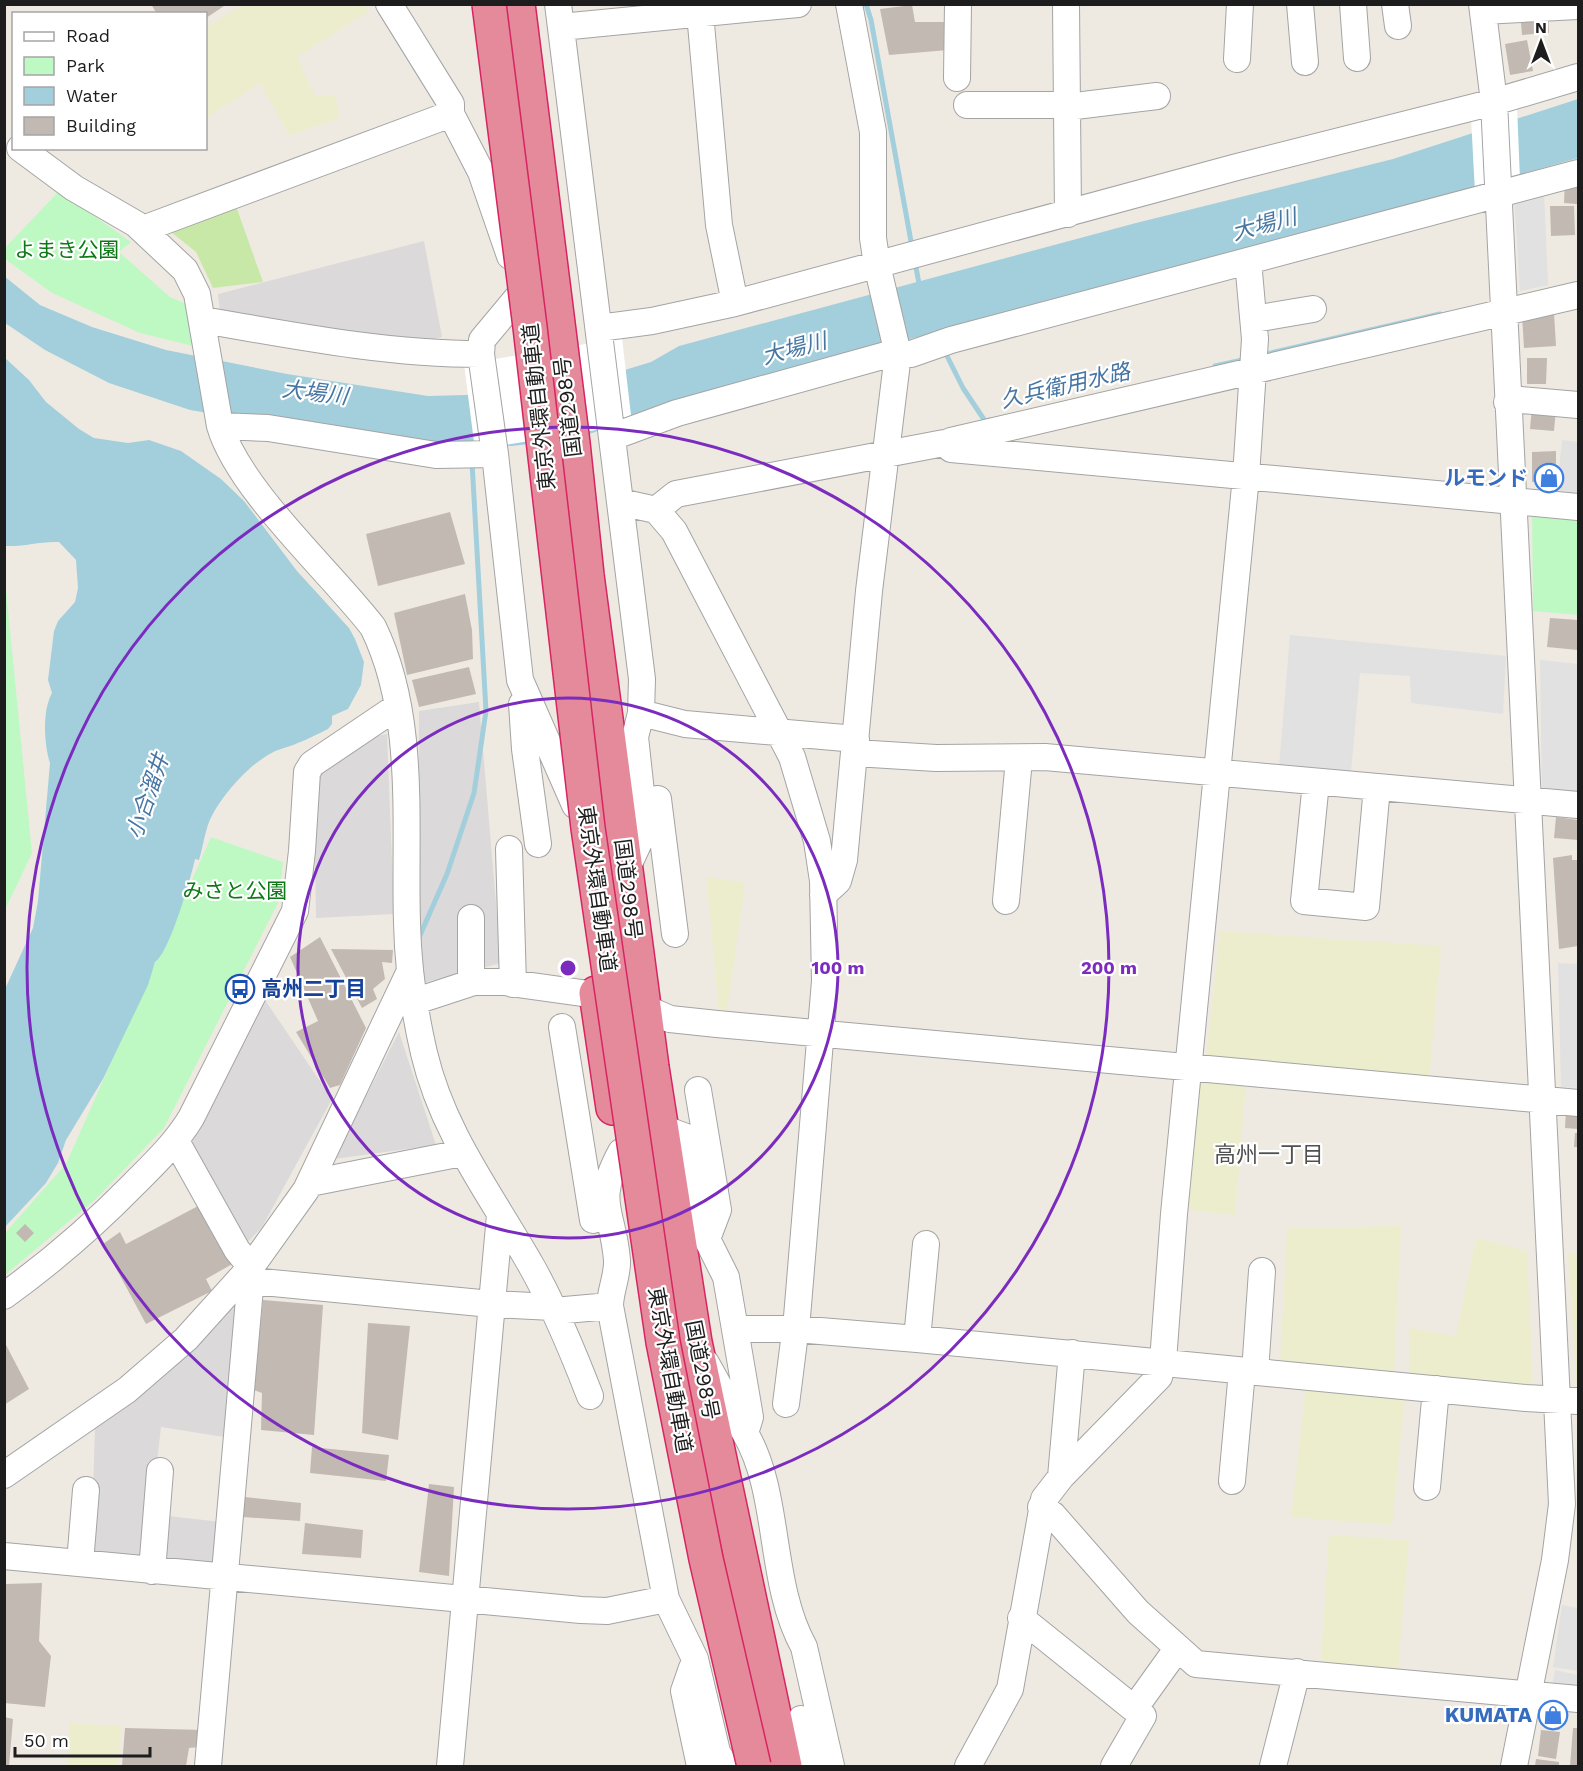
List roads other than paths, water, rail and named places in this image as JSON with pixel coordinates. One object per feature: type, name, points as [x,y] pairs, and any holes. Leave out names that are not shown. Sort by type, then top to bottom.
[{"type":"highway","name":"国道298号","points":[[481,4],[535,448],[596,995],[665,1416],[744,1767]]},
{"type":"highway","name":"東京外環自動車道","points":[[489,4],[531,327],[588,828],[663,1342],[706,1559],[754,1767]]},
{"type":"highway","name":"東京外環自動車道","points":[[511,4],[547,326],[644,1094],[685,1339],[726,1553],[775,1767]]},
{"type":"highway","name":"国道298号","points":[[518,4],[562,351],[587,575],[662,1128],[695,1342],[785,1767]]},
{"type":"street","points":[[626,870],[645,829],[635,737],[641,713],[642,679],[560,16],[700,13],[798,4]]},
{"type":"street","points":[[823,895],[838,881],[844,860],[869,591],[898,349],[888,262],[873,238],[873,132],[849,4]]},
{"type":"street","points":[[957,78],[958,4]]},
{"type":"street","points":[[1066,4],[1068,214]]},
{"type":"street","points":[[1237,59],[1240,4]]},
{"type":"street","points":[[1300,4],[1305,62]]},
{"type":"street","points":[[1353,4],[1357,58]]},
{"type":"street","points":[[1514,1767],[1562,1517],[1569,1400],[1542,1100],[1507,402],[1495,107],[1482,8],[1578,6]]},
{"type":"street","points":[[398,7],[451,104],[451,114],[481,172],[511,259]]},
{"type":"street","points":[[700,13],[720,225],[735,303]]},
{"type":"street","points":[[600,337],[652,321],[735,303],[1237,167],[1495,107],[1578,77]]},
{"type":"street","points":[[967,105],[1067,106],[1157,96]]},
{"type":"street","points":[[143,229],[451,114]]},
{"type":"street","points":[[22,150],[48,171],[143,229],[185,270],[195,288],[205,330],[219,423],[236,461],[257,490],[373,627],[385,651],[398,706],[403,745],[410,973],[413,1002],[432,1082],[462,1153],[553,1310],[590,1396]]},
{"type":"street","points":[[612,437],[677,413],[886,355],[898,349],[911,354],[951,340],[1248,261],[1498,189],[1578,173]]},
{"type":"street","points":[[968,1767],[1010,1689],[1044,1499],[1061,1477],[1159,1377],[1163,1361],[1216,772],[1246,476],[1254,372],[1254,319],[1248,261]]},
{"type":"street","points":[[656,510],[676,494],[944,443],[1578,295]]},
{"type":"street","points":[[517,298],[482,340],[481,354],[495,454],[520,680],[525,749],[538,844]]},
{"type":"street","points":[[1254,319],[1313,309]]},
{"type":"street","points":[[205,330],[411,353],[481,354]]},
{"type":"street","points":[[1507,402],[1521,400],[1578,405]]},
{"type":"street","points":[[219,423],[268,428],[436,455],[495,454]]},
{"type":"street","points":[[944,443],[951,449],[1578,507]]},
{"type":"street","points":[[620,502],[656,510],[675,531],[781,733],[805,795],[817,841],[823,895],[825,981],[796,1329],[786,1404]]},
{"type":"street","points":[[520,680],[574,806]]},
{"type":"street","points":[[4,1296],[54,1260],[90,1229],[177,1141],[191,1118],[295,911],[302,851],[307,772],[312,764],[398,706]]},
{"type":"street","points":[[641,713],[685,724],[781,733],[936,758],[1045,757],[1578,805]]},
{"type":"street","points":[[641,713],[650,738],[675,934]]},
{"type":"street","points":[[1006,901],[1019,759]]},
{"type":"street","points":[[1316,782],[1304,902],[1366,907],[1377,788]]},
{"type":"street","points":[[509,849],[513,984]]},
{"type":"street","points":[[471,918],[471,983]]},
{"type":"street","points":[[4,1475],[127,1390],[186,1339],[251,1271],[310,1183],[410,973]]},
{"type":"street","points":[[413,1002],[471,983],[513,984],[596,995],[645,1008],[670,1018],[821,1034],[1578,1103]]},
{"type":"street","points":[[562,1027],[599,1258],[613,1279]]},
{"type":"street","points":[[698,1090],[718,1210],[707,1239]]},
{"type":"street","points":[[662,1128],[686,1137],[698,1221],[726,1278],[750,1417],[745,1433]]},
{"type":"street","points":[[177,1141],[251,1271],[208,1767]]},
{"type":"street","points":[[621,1152],[608,1175],[604,1195],[617,1262],[610,1306],[666,1599],[694,1659],[717,1752],[725,1767]]},
{"type":"street","points":[[310,1183],[462,1153]]},
{"type":"street","points":[[450,1767],[500,1215]]},
{"type":"street","points":[[917,1339],[926,1244]]},
{"type":"street","points":[[251,1271],[491,1305],[553,1310],[610,1306]]},
{"type":"street","points":[[1232,1481],[1262,1272]]},
{"type":"street","points":[[736,1329],[796,1329],[917,1339],[1163,1361],[1248,1372],[1569,1400]]},
{"type":"street","points":[[695,1342],[758,1454],[780,1574],[795,1631],[804,1647],[831,1767]]},
{"type":"street","points":[[4,1454],[97,1392],[152,1348]]},
{"type":"street","points":[[1061,1477],[1072,1353]]},
{"type":"street","points":[[1426,1487],[1436,1389]]},
{"type":"street","points":[[152,1571],[160,1471]]},
{"type":"street","points":[[80,1563],[86,1490]]},
{"type":"street","points":[[1041,1507],[1053,1515],[1099,1570],[1177,1649],[1196,1664],[1578,1699]]},
{"type":"street","points":[[4,1556],[465,1600],[607,1611],[666,1599]]},
{"type":"street","points":[[1021,1618],[1143,1716],[1114,1767]]},
{"type":"street","points":[[795,1631],[788,1655],[810,1767]]},
{"type":"street","points":[[1134,1709],[1177,1649]]},
{"type":"street","points":[[694,1659],[684,1691],[700,1767]]},
{"type":"street","points":[[1274,1767],[1297,1672]]},
{"type":"water","name":"大場川","points":[[1578,99],[1578,158],[1350,222],[778,374],[672,405],[578,438],[512,446],[431,444],[311,430],[190,410],[109,383],[45,350],[5,323],[4,276],[40,305],[92,327],[166,350],[287,374],[428,396],[502,394],[569,387],[651,362],[679,346],[1136,223],[1393,159]]},
{"type":"water","name":"小合溜井","points":[[4,357],[29,380],[46,402],[94,438],[128,443],[149,440],[181,451],[221,479],[244,501],[297,571],[349,628],[364,662],[361,685],[348,709],[332,716],[332,724],[328,729],[259,761],[237,781],[218,805],[207,828],[199,860],[195,859],[173,931],[161,956],[155,962],[148,985],[103,1079],[66,1140],[58,1163],[46,1183],[5,1227],[5,989],[33,928],[38,901],[50,763],[45,728],[52,693],[48,680],[54,631],[58,621],[75,602],[78,588],[76,560],[59,542],[5,546]]},
{"type":"waterway","name":"久兵衛用水路","points":[[866,4],[871,20],[912,247]]},
{"type":"waterway","name":"久兵衛用水路","points":[[915,262],[920,289]]},
{"type":"waterway","name":"久兵衛用水路","points":[[1262,355],[1440,314]]},
{"type":"waterway","name":"久兵衛用水路","points":[[944,350],[963,388],[985,421],[990,420]]},
{"type":"waterway","name":"久兵衛用水路","points":[[1215,366],[1247,359]]},
{"type":"waterway","points":[[417,942],[447,874],[474,793],[486,711],[472,462]]},
{"type":"place","name":"ルモンド","points":[[1549,478]]},
{"type":"place","name":"高州二丁目","points":[[240,989]]},
{"type":"place","name":"KUMATA","points":[[1553,1715]]},
{"type":"district","name":"高州一丁目","points":[[1269,1154]]},
{"type":"park label","name":"よまき公園","points":[[67,250]]},
{"type":"park label","name":"みさと公園","points":[[235,891]]}]
